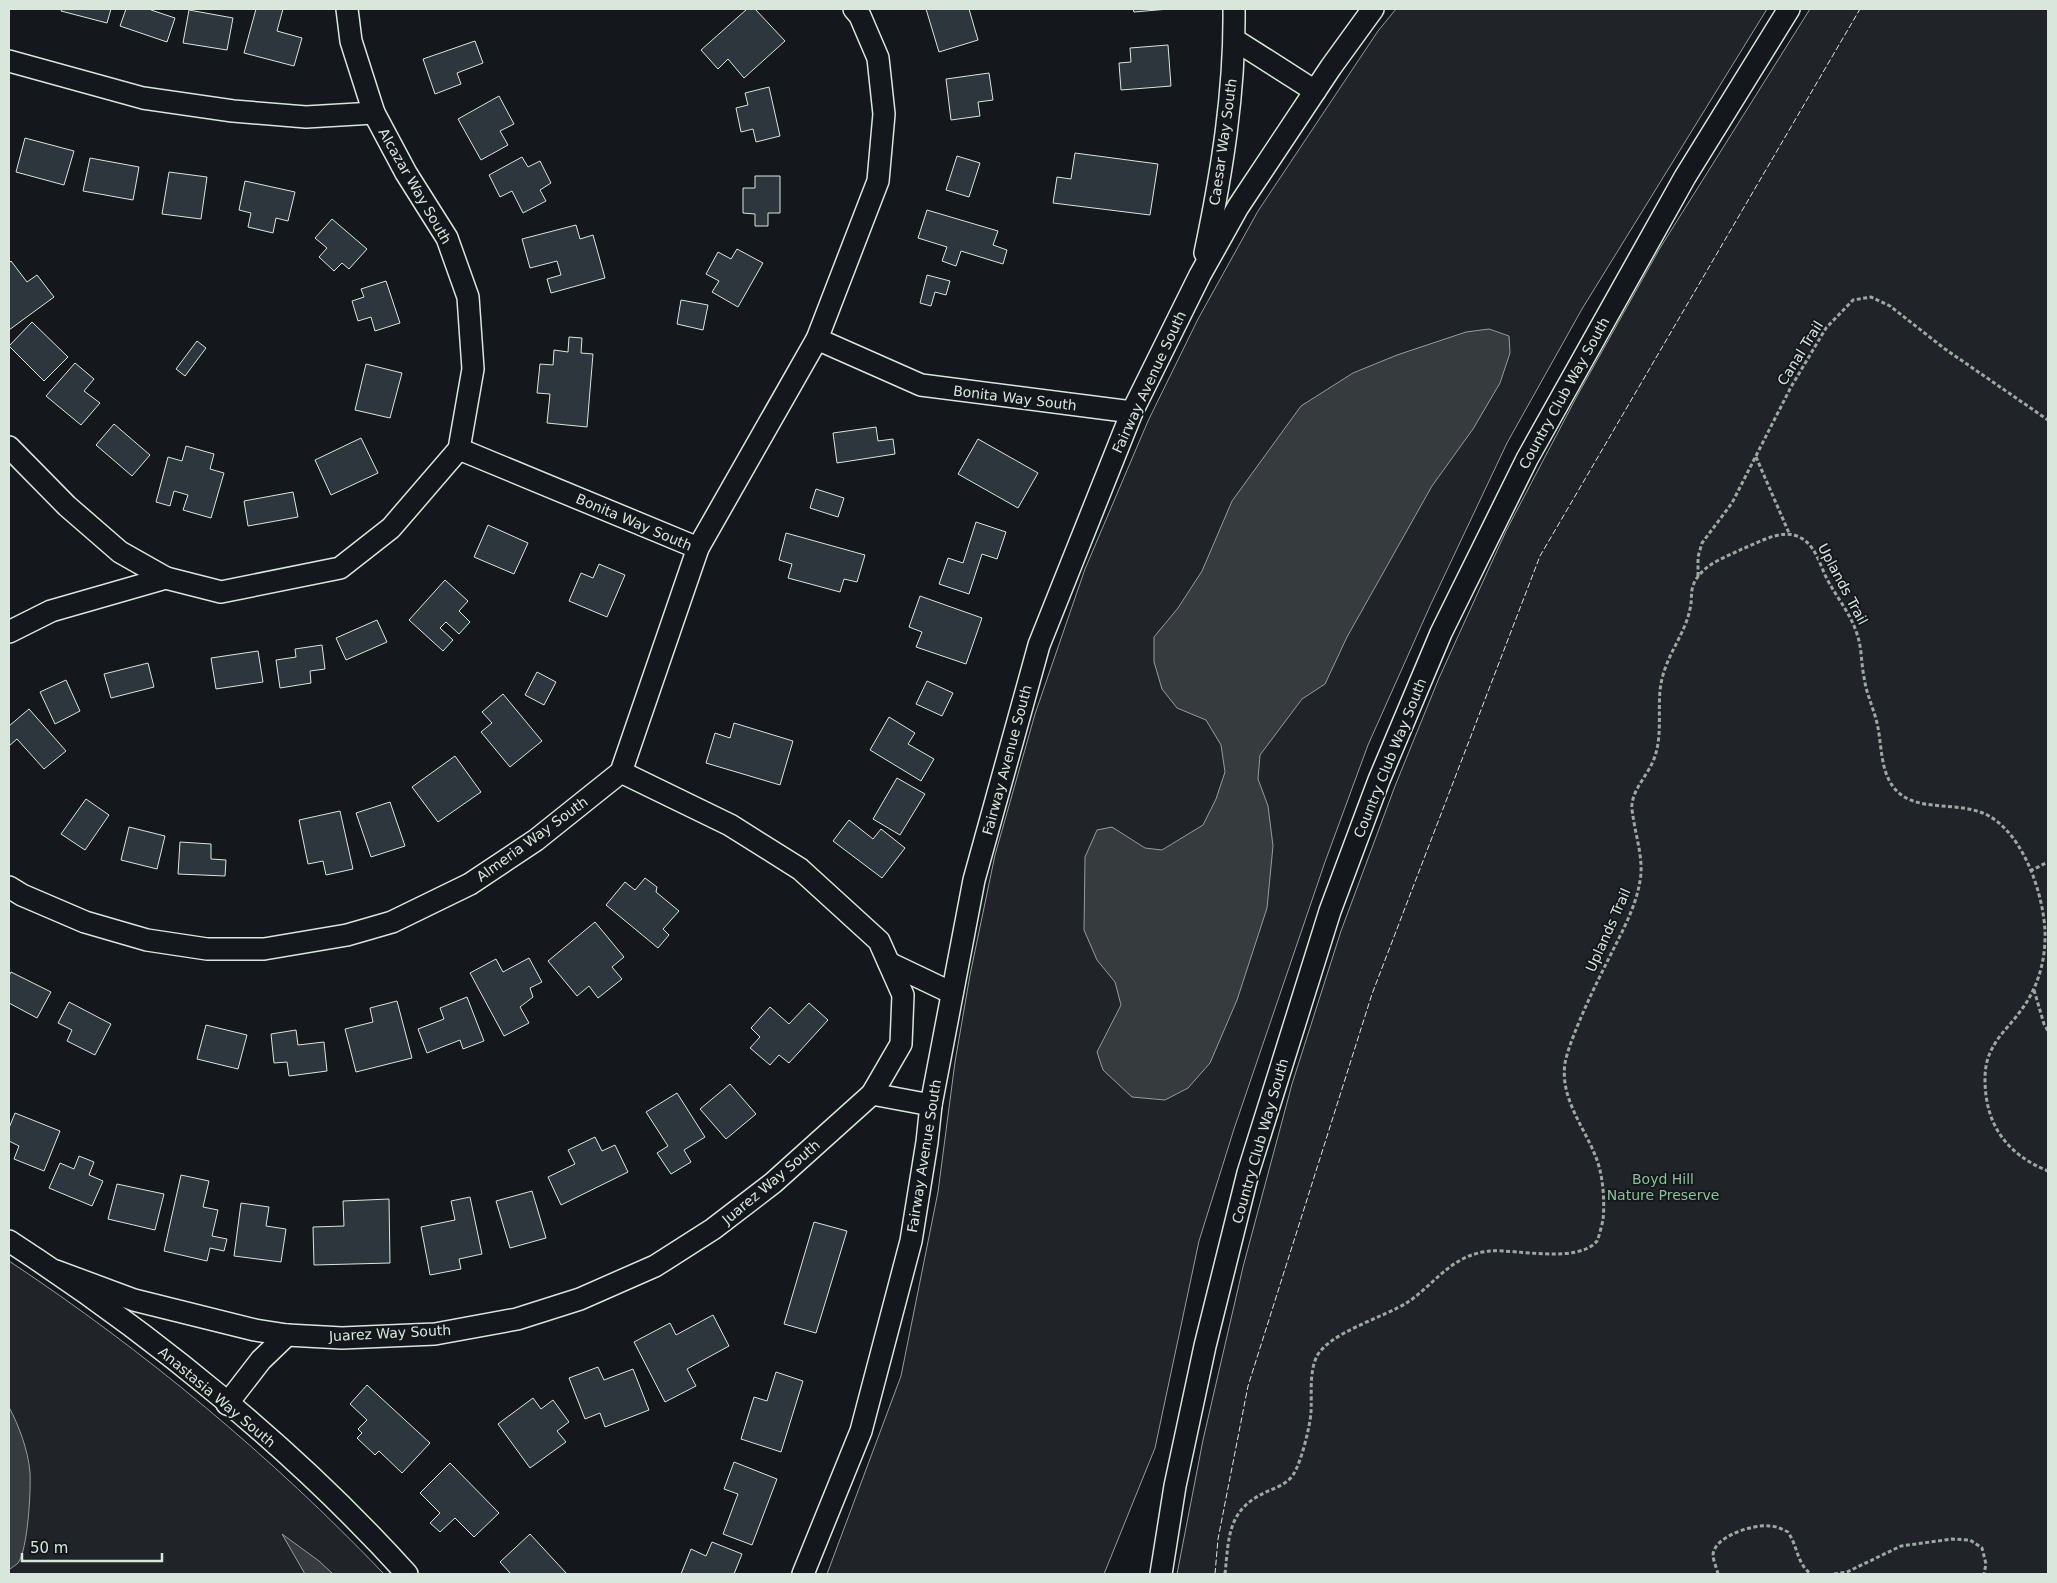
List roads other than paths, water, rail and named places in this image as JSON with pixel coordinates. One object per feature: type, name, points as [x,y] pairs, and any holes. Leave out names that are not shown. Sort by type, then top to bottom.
[{"type":"street","name":"Alcazar Way South","points":[[347,9],[351,41],[374,113],[406,173],[447,238],[468,297],[473,369],[459,449]]},
{"type":"street","name":"Bonita Way South","points":[[459,449],[698,548],[817,339],[878,181],[884,114],[878,58],[860,16],[854,9]]},
{"type":"street","name":"Caesar Way South","points":[[1200,275],[1220,182],[1231,98],[1234,9]]},
{"type":"street","name":"Fairway Avenue South","points":[[803,1574],[861,1431],[911,1241],[928,1142],[931,1105],[974,880],[1039,645],[1132,412],[1200,275],[1238,207],[1315,91],[1373,9]]},
{"type":"street","name":"Country Club Way South","points":[[1161,1574],[1174,1486],[1205,1346],[1248,1173],[1330,911],[1379,780],[1441,633],[1526,459],[1685,177],[1789,9]]},
{"type":"street","points":[[1234,40],[1315,91]]},
{"type":"street","points":[[9,62],[143,98],[224,110],[306,117],[374,113]]},
{"type":"street","name":"Bonita Way South","points":[[817,339],[921,385],[1132,412]]},
{"type":"street","points":[[9,447],[67,506],[120,552],[166,578],[221,592],[340,568],[391,528],[459,449]]},
{"type":"street","points":[[698,548],[621,772],[730,825],[800,869],[879,941],[903,995],[901,1044],[872,1094],[931,1105]]},
{"type":"street","points":[[9,632],[51,611],[166,578]]},
{"type":"street","name":"Almeria Way South","points":[[9,887],[22,895],[85,922],[156,942],[207,949],[264,950],[347,935],[392,922],[470,884],[536,840],[621,772]]},
{"type":"street","points":[[889,963],[952,992]]},
{"type":"street","name":"Juarez Way South","points":[[56,1271],[134,1300],[255,1330],[287,1335],[342,1338],[435,1334],[517,1319],[580,1299],[655,1266],[713,1229],[773,1183],[872,1094]]},
{"type":"street","name":"Anastasia Way South","points":[[9,1241],[56,1271],[166,1353],[267,1438],[336,1501],[407,1574]]},
{"type":"street","points":[[226,1404],[261,1360],[287,1335]]},
{"type":"park label","name":"Boyd Hill Nature Preserve","points":[[1663,1188]]}]
